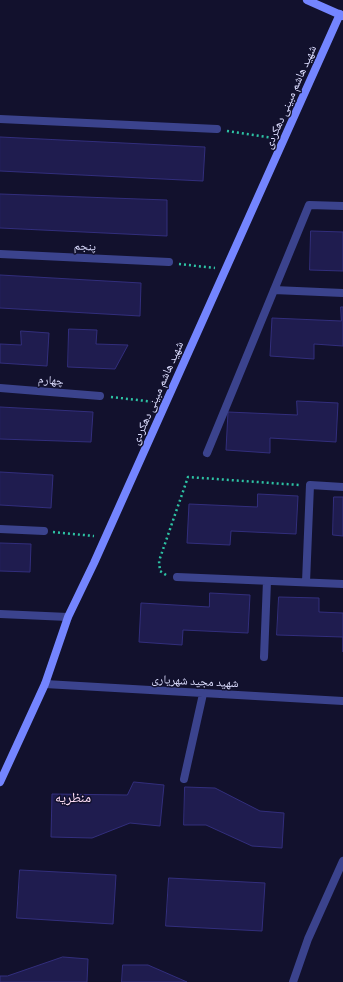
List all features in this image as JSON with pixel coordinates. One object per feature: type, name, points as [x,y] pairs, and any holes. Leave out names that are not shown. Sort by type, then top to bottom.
[{"type":"main road","points":[[307,0],[342,15]]},
{"type":"main road","name":"شهید هاشم مبینی دهکردی","points":[[0,782],[45,684],[68,616],[94,563],[284,140],[342,15]]},
{"type":"street","points":[[0,118],[217,129]]},
{"type":"street","points":[[207,454],[309,204],[343,206]]},
{"type":"street","name":"پنجم","points":[[0,254],[169,262]]},
{"type":"street","points":[[274,290],[343,293]]},
{"type":"street","name":"چهارم","points":[[0,388],[100,396]]},
{"type":"street","points":[[306,582],[310,485],[343,486]]},
{"type":"street","points":[[0,529],[44,531]]},
{"type":"street","points":[[177,577],[343,584]]},
{"type":"street","points":[[264,657],[267,581]]},
{"type":"street","points":[[0,614],[68,616]]},
{"type":"street","name":"شهید مجید شهریاری","points":[[45,684],[343,701]]},
{"type":"street","points":[[184,779],[203,694]]},
{"type":"street","points":[[293,982],[308,939],[343,861]]},
{"type":"path","points":[[217,129],[284,140]]},
{"type":"path","points":[[169,262],[226,269]]},
{"type":"path","points":[[100,396],[166,403]]},
{"type":"path","points":[[177,577],[166,575],[160,571],[158,561],[188,477],[310,485]]},
{"type":"path","points":[[44,531],[104,538]]},
{"type":"building","points":[[0,137],[205,147],[203,181],[0,171]]},
{"type":"building","points":[[0,194],[167,200],[167,236],[0,228]]},
{"type":"building","points":[[311,231],[343,232],[343,271],[310,270]]},
{"type":"building","points":[[0,275],[141,283],[140,316],[0,308]]},
{"type":"building","points":[[341,307],[343,307],[343,346],[314,344],[314,359],[270,356],[272,318],[341,321]]},
{"type":"building","points":[[69,329],[97,330],[96,344],[128,345],[115,369],[68,367]]},
{"type":"building","points":[[21,331],[49,333],[47,366],[0,363],[0,344],[21,345]]},
{"type":"building","points":[[297,401],[338,403],[336,442],[270,438],[270,453],[226,450],[228,412],[297,415]]},
{"type":"building","points":[[0,407],[93,412],[91,442],[0,439]]},
{"type":"building","points":[[0,472],[53,475],[51,508],[0,505]]},
{"type":"building","points":[[258,494],[298,496],[296,534],[231,531],[230,545],[187,543],[189,504],[257,507]]},
{"type":"building","points":[[334,497],[343,497],[343,536],[333,535]]},
{"type":"building","points":[[0,543],[31,544],[30,572],[0,571]]},
{"type":"building","points":[[210,593],[250,595],[248,633],[183,630],[182,645],[139,642],[141,603],[209,607]]},
{"type":"building","points":[[279,597],[319,598],[319,612],[343,613],[343,637],[277,635]]},
{"type":"building","points":[[134,782],[164,785],[160,826],[130,823],[92,838],[51,837],[52,794],[127,795]]},
{"type":"building","points":[[185,787],[215,788],[260,811],[284,813],[282,848],[252,846],[206,825],[184,825]]},
{"type":"building","points":[[20,870],[116,875],[113,924],[17,918]]},
{"type":"building","points":[[169,878],[265,883],[262,931],[166,926]]},
{"type":"building","points":[[63,957],[88,959],[87,982],[0,982],[0,976],[7,976]]},
{"type":"building","points":[[123,965],[148,965],[187,982],[122,982]]},
{"type":"district","name":"منظریه","points":[[73,797]]}]
